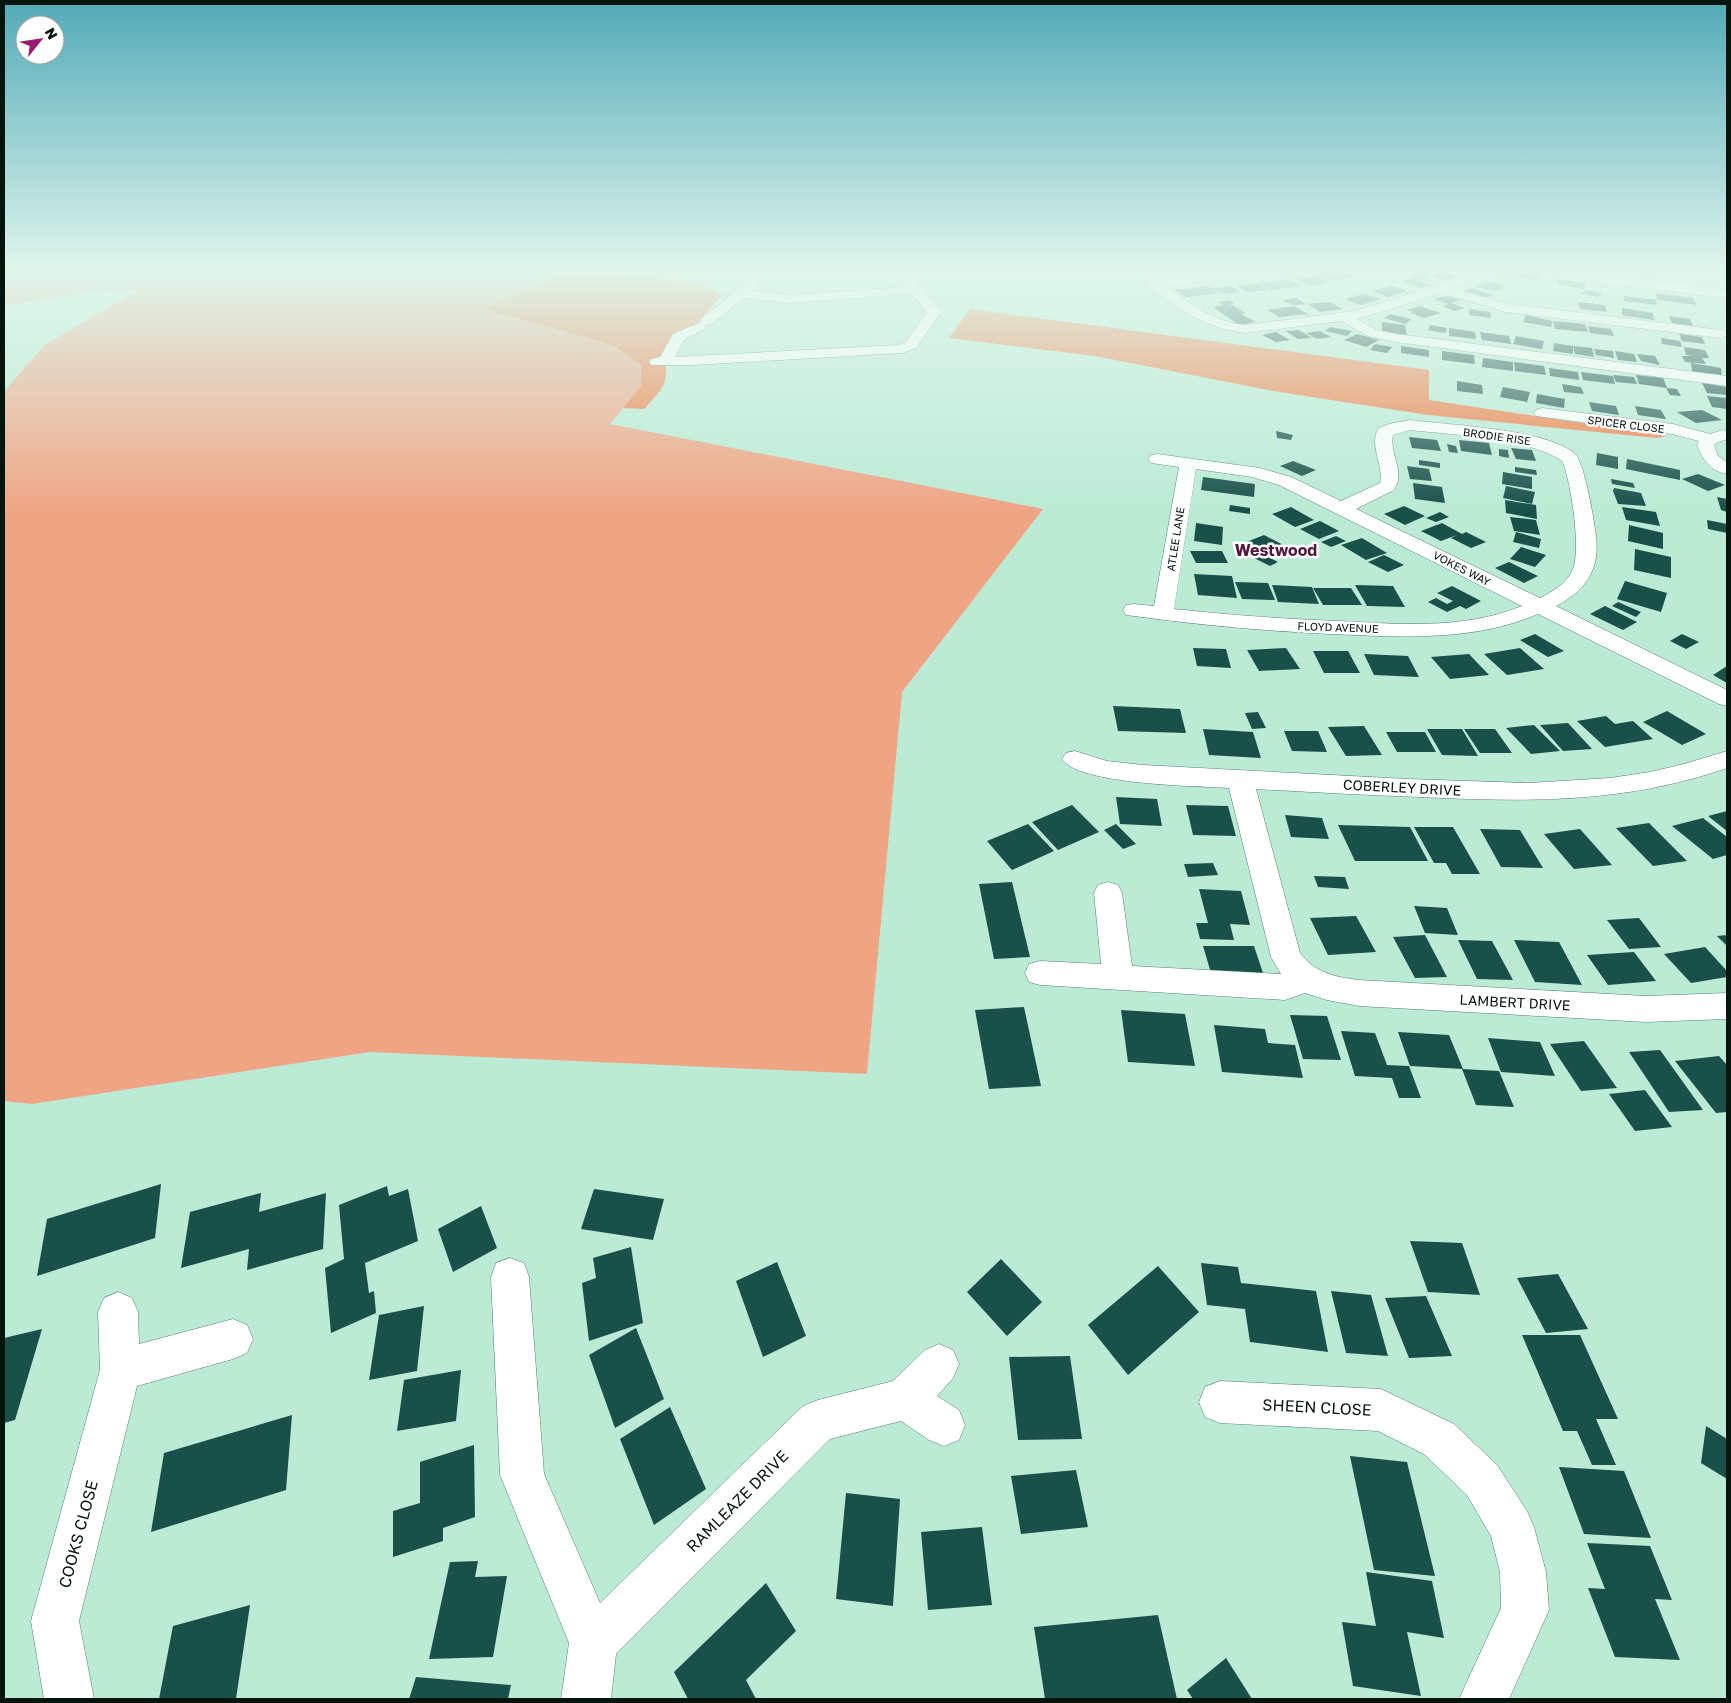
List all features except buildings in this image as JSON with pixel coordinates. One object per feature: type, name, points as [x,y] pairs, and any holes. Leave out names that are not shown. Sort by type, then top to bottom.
[{"type":"street","points":[[668,351],[661,362],[856,351]]},
{"type":"street","points":[[1500,351],[1727,381]]},
{"type":"street","name":"SPICER CLOSE","points":[[1542,413],[1673,429],[1710,439]]},
{"type":"street","name":"BRODIE RISE","points":[[1342,508],[1388,486],[1389,473],[1384,435],[1387,430],[1395,427],[1428,427],[1524,439],[1556,449],[1569,458],[1573,466],[1588,552],[1585,567],[1570,586],[1555,599],[1539,607]]},
{"type":"street","points":[[1727,434],[1710,439],[1704,445],[1708,454],[1727,469]]},
{"type":"street","name":"VOKES WAY","points":[[1157,459],[1267,474],[1286,481],[1727,699]]},
{"type":"street","name":"ATLEE LANE","points":[[1163,614],[1188,464]]},
{"type":"street","name":"FLOYD AVENUE","points":[[1134,610],[1206,620],[1260,624],[1432,630],[1483,625],[1520,615],[1539,607]]},
{"type":"street","name":"COBERLEY DRIVE","points":[[1075,759],[1120,772],[1473,791],[1592,790],[1669,778],[1727,760]]},
{"type":"street","name":"LAMBERT DRIVE","points":[[1240,779],[1286,957],[1293,968],[1305,980],[1318,987],[1359,993],[1646,1009],[1727,1006]]},
{"type":"street","points":[[1108,893],[1118,976]]},
{"type":"street","points":[[1040,973],[1285,987],[1305,980]]},
{"type":"street","points":[[510,1277],[522,1475],[593,1643],[586,1699]]},
{"type":"street","name":"COOKS CLOSE","points":[[69,1699],[55,1622],[120,1370],[118,1312]]},
{"type":"street","points":[[120,1370],[232,1340]]},
{"type":"street","points":[[938,1364],[904,1399],[944,1425]]},
{"type":"street","name":"RAMLEAZE DRIVE","points":[[593,1643],[818,1421],[904,1399]]},
{"type":"street","name":"SHEEN CLOSE","points":[[1220,1402],[1381,1410],[1439,1439],[1482,1480],[1511,1527],[1523,1572],[1525,1610],[1484,1699]]},
{"type":"shaded area","points":[[39,351],[622,351],[641,365],[641,386],[610,424],[1043,509],[902,692],[867,1074],[370,1052],[32,1104],[4,1101],[4,391]]},
{"type":"shaded area","points":[[622,351],[669,351],[664,356],[666,366],[665,380],[656,396],[644,409],[623,408],[641,386],[641,365]]},
{"type":"shaded area","points":[[1058,351],[1290,351],[1429,370],[1429,400],[1667,436],[1657,438],[1428,415],[1273,391],[1095,356]]},
{"type":"district","name":"Westwood","points":[[1276,550]]}]
